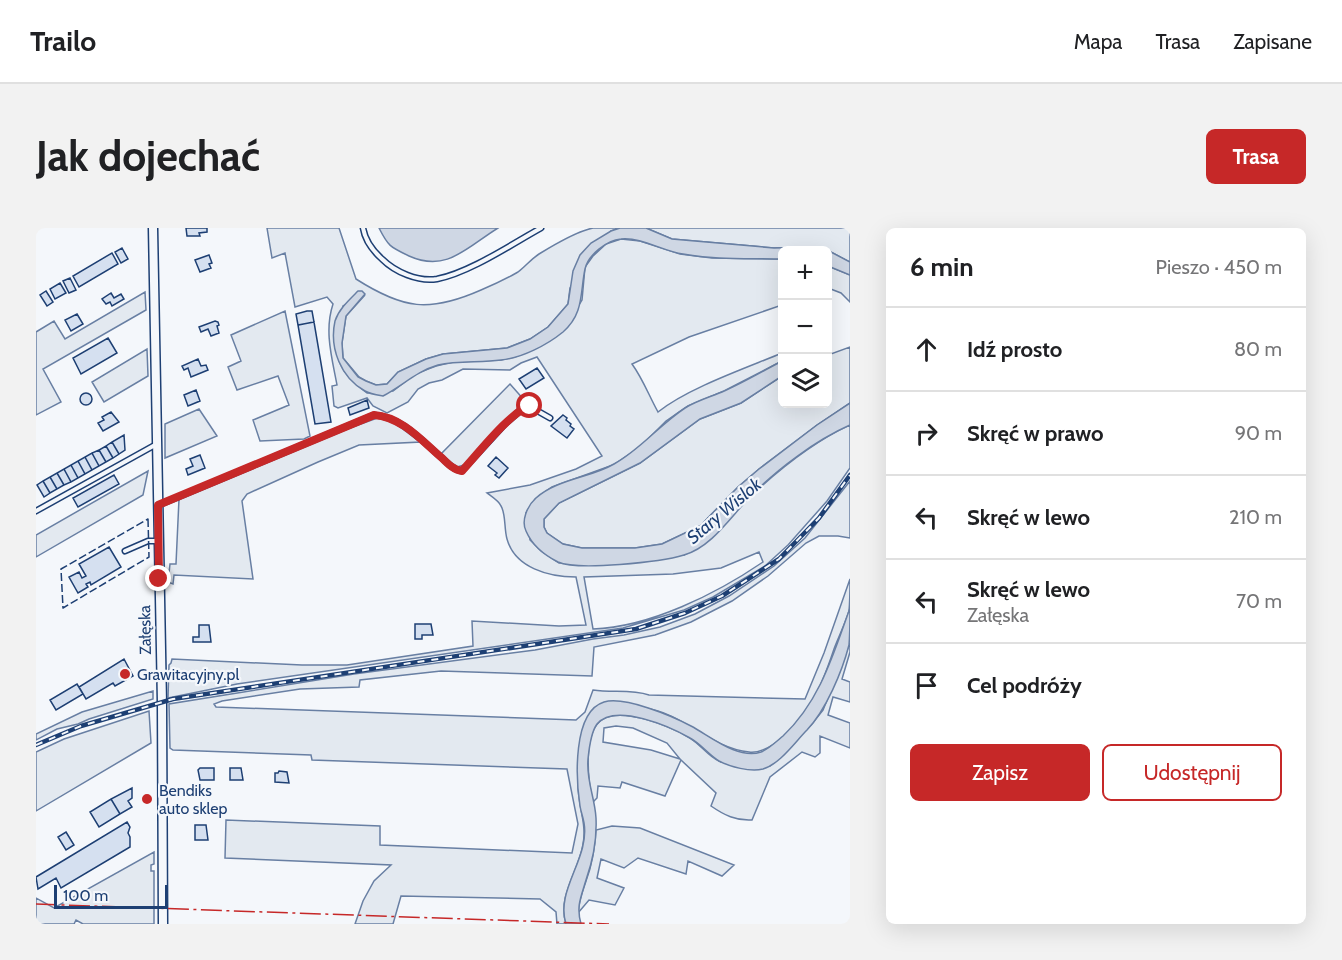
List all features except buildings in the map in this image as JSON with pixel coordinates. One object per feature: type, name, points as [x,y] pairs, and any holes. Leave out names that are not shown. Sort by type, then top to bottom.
[{"type":"street","name":"Załęska","points":[[153,228],[163,924]]},
{"type":"lane","points":[[363,228],[374,252],[388,266],[414,278],[435,279],[459,272],[542,228]]},
{"type":"lane","points":[[158,505],[374,415],[385,416],[410,430],[451,466],[462,471],[506,423],[527,405],[550,418]]},
{"type":"lane","points":[[36,511],[156,444]]},
{"type":"lane","points":[[125,551],[148,541],[159,542]]},
{"type":"shaded area","points":[[267,228],[339,228],[356,279],[402,302],[431,305],[463,297],[500,282],[518,272],[536,256],[551,247],[573,235],[593,228],[620,228],[611,231],[593,256],[606,244],[621,239],[640,241],[680,254],[712,258],[778,259],[778,306],[689,337],[632,364],[658,412],[701,387],[778,355],[778,363],[724,391],[688,406],[666,421],[640,447],[613,465],[552,487],[535,499],[526,513],[530,540],[559,563],[684,555],[713,536],[753,494],[787,465],[811,447],[850,425],[850,468],[827,501],[788,545],[765,566],[713,597],[684,610],[623,628],[237,684],[168,698],[169,665],[172,659],[347,665],[473,646],[472,621],[559,626],[586,625],[576,577],[544,573],[525,564],[517,557],[507,539],[503,509],[499,502],[487,493],[530,485],[576,469],[602,456],[537,357],[510,370],[463,369],[418,389],[408,402],[387,413],[373,406],[367,398],[338,408],[334,406],[332,386],[337,385],[329,334],[333,304],[327,297],[295,307],[285,253],[272,258]],"holes":[[[585,267],[582,300],[563,331],[538,347],[515,357],[501,360],[453,362],[436,366],[415,374],[393,391],[367,393],[354,382],[340,364],[337,345],[343,306],[365,295],[346,316],[342,343],[343,358],[359,377],[376,385],[387,384],[398,372],[443,354],[507,348],[530,339],[548,327],[568,304],[570,288]],[[759,552],[763,562],[682,607],[637,622],[593,629],[584,577],[673,574],[721,568]]]},
{"type":"shaded area","points":[[646,228],[850,228],[850,262],[832,253],[832,246],[778,246],[774,248],[672,239]]},
{"type":"shaded area","points":[[832,268],[850,275],[850,302],[841,293],[832,290]]},
{"type":"shaded area","points":[[145,292],[146,310],[43,369],[61,402],[36,415],[36,332],[54,321],[65,339]]},
{"type":"shaded area","points":[[285,311],[310,436],[304,439],[260,441],[253,420],[289,405],[278,376],[237,390],[228,367],[241,361],[231,335]]},
{"type":"shaded area","points":[[850,347],[850,403],[759,469],[700,526],[662,544],[635,548],[582,548],[563,544],[547,533],[544,519],[559,503],[640,463],[700,419],[741,403],[778,379],[778,408],[832,408],[832,354]]},
{"type":"shaded area","points":[[147,349],[148,376],[104,402],[92,382]]},
{"type":"shaded area","points":[[510,384],[525,401],[464,465],[457,467],[441,454]]},
{"type":"shaded area","points":[[199,409],[217,436],[165,458],[165,424]]},
{"type":"shaded area","points":[[380,417],[396,424],[420,442],[359,445],[247,494],[242,501],[253,579],[174,575],[173,584],[168,582],[170,564],[176,564],[179,499],[317,440]]},
{"type":"shaded area","points":[[148,471],[143,495],[36,557],[36,535]]},
{"type":"shaded area","points":[[850,481],[850,538],[819,536],[806,543],[768,576],[732,601],[691,622],[655,635],[594,647],[592,676],[441,671],[360,680],[359,687],[300,689],[214,704],[216,707],[576,720],[585,712],[593,690],[649,695],[805,699],[850,579],[849,611],[818,691],[793,727],[767,748],[749,752],[735,749],[709,738],[672,716],[645,708],[591,712],[578,776],[584,837],[581,854],[564,903],[566,924],[557,924],[556,912],[540,899],[401,896],[393,924],[355,924],[363,901],[374,881],[391,865],[225,858],[226,820],[380,826],[380,845],[572,853],[578,824],[567,769],[312,760],[311,755],[173,750],[170,748],[169,704],[354,674],[535,650],[624,635],[660,627],[695,614],[729,596],[774,566],[805,538]]},
{"type":"shaded area","points":[[850,643],[850,652],[842,679],[850,682],[850,702],[833,697],[828,715],[850,723],[850,748],[820,736],[820,753],[815,757],[802,752],[770,777],[752,820],[730,817],[711,806],[716,793],[681,760],[665,796],[622,782],[620,788],[598,786],[597,798],[593,802],[588,770],[589,745],[596,725],[603,719],[623,715],[647,720],[690,738],[719,761],[770,766],[823,710]],"holes":[[[616,726],[633,728],[667,743],[680,759],[651,750],[603,742],[604,728]]]},
{"type":"shaded area","points":[[153,691],[153,699],[57,729],[36,740],[36,734],[82,712]]},
{"type":"shaded area","points":[[149,711],[151,743],[36,811],[36,752],[64,739]]},
{"type":"shaded area","points":[[612,826],[640,828],[734,865],[722,876],[688,861],[686,874],[638,858],[624,868],[601,859],[597,878],[624,888],[615,905],[589,900],[578,913],[592,862],[596,830]]},
{"type":"shaded area","points":[[154,852],[154,864],[151,865],[151,871],[154,871],[154,924],[83,924],[76,920],[74,924],[36,924],[36,898],[54,908]]},
{"type":"water","points":[[379,228],[498,228],[456,256],[435,261],[422,260],[398,250],[387,242]]},
{"type":"water","points":[[620,228],[646,228],[672,239],[778,248],[778,259],[695,256],[637,240],[616,240],[599,249],[587,264],[578,310],[570,325],[557,337],[534,350],[509,359],[438,365],[416,375],[383,396],[365,391],[343,370],[334,341],[335,321],[348,301],[358,291],[365,294],[346,316],[342,343],[343,358],[358,377],[376,385],[387,384],[398,372],[426,359],[443,354],[507,348],[530,339],[548,327],[568,304],[573,271],[580,255],[591,243]]},
{"type":"water","points":[[832,253],[850,262],[850,275],[832,268]]},
{"type":"water","name":"Stary Wislok","points":[[778,363],[778,379],[741,403],[700,419],[640,463],[559,503],[544,519],[547,533],[563,544],[582,548],[635,548],[662,544],[700,526],[759,469],[850,403],[850,425],[811,447],[785,466],[761,486],[712,538],[684,555],[601,566],[568,565],[543,553],[535,545],[524,523],[528,509],[536,498],[554,487],[614,464],[685,408],[738,385]]},
{"type":"water","points":[[850,608],[849,645],[838,678],[827,701],[814,722],[781,758],[763,769],[740,768],[719,761],[690,738],[643,719],[616,715],[605,718],[597,724],[593,731],[588,755],[589,782],[596,818],[594,849],[580,902],[581,924],[566,924],[565,899],[582,849],[584,836],[578,780],[578,748],[586,719],[594,708],[604,702],[613,701],[636,704],[683,722],[734,750],[752,754],[761,752],[783,736],[807,708],[824,677]]},
{"type":"railway","points":[[36,745],[81,726],[173,699],[636,629],[685,613],[722,596],[779,559],[819,518],[850,475]]},
{"type":"fence","points":[[148,519],[149,557],[63,608],[61,569],[148,519]]},
{"type":"power","points":[[36,904],[609,924]]},
{"type":"place","name":"Grawitacyjny.pl","points":[[125,674]]},
{"type":"place","name":"Bendiks auto sklep","points":[[147,799]]},
{"type":"route","points":[[159,579],[158,505],[374,415],[385,416],[410,430],[451,466],[462,471],[506,423],[527,405],[530,406]]}]
